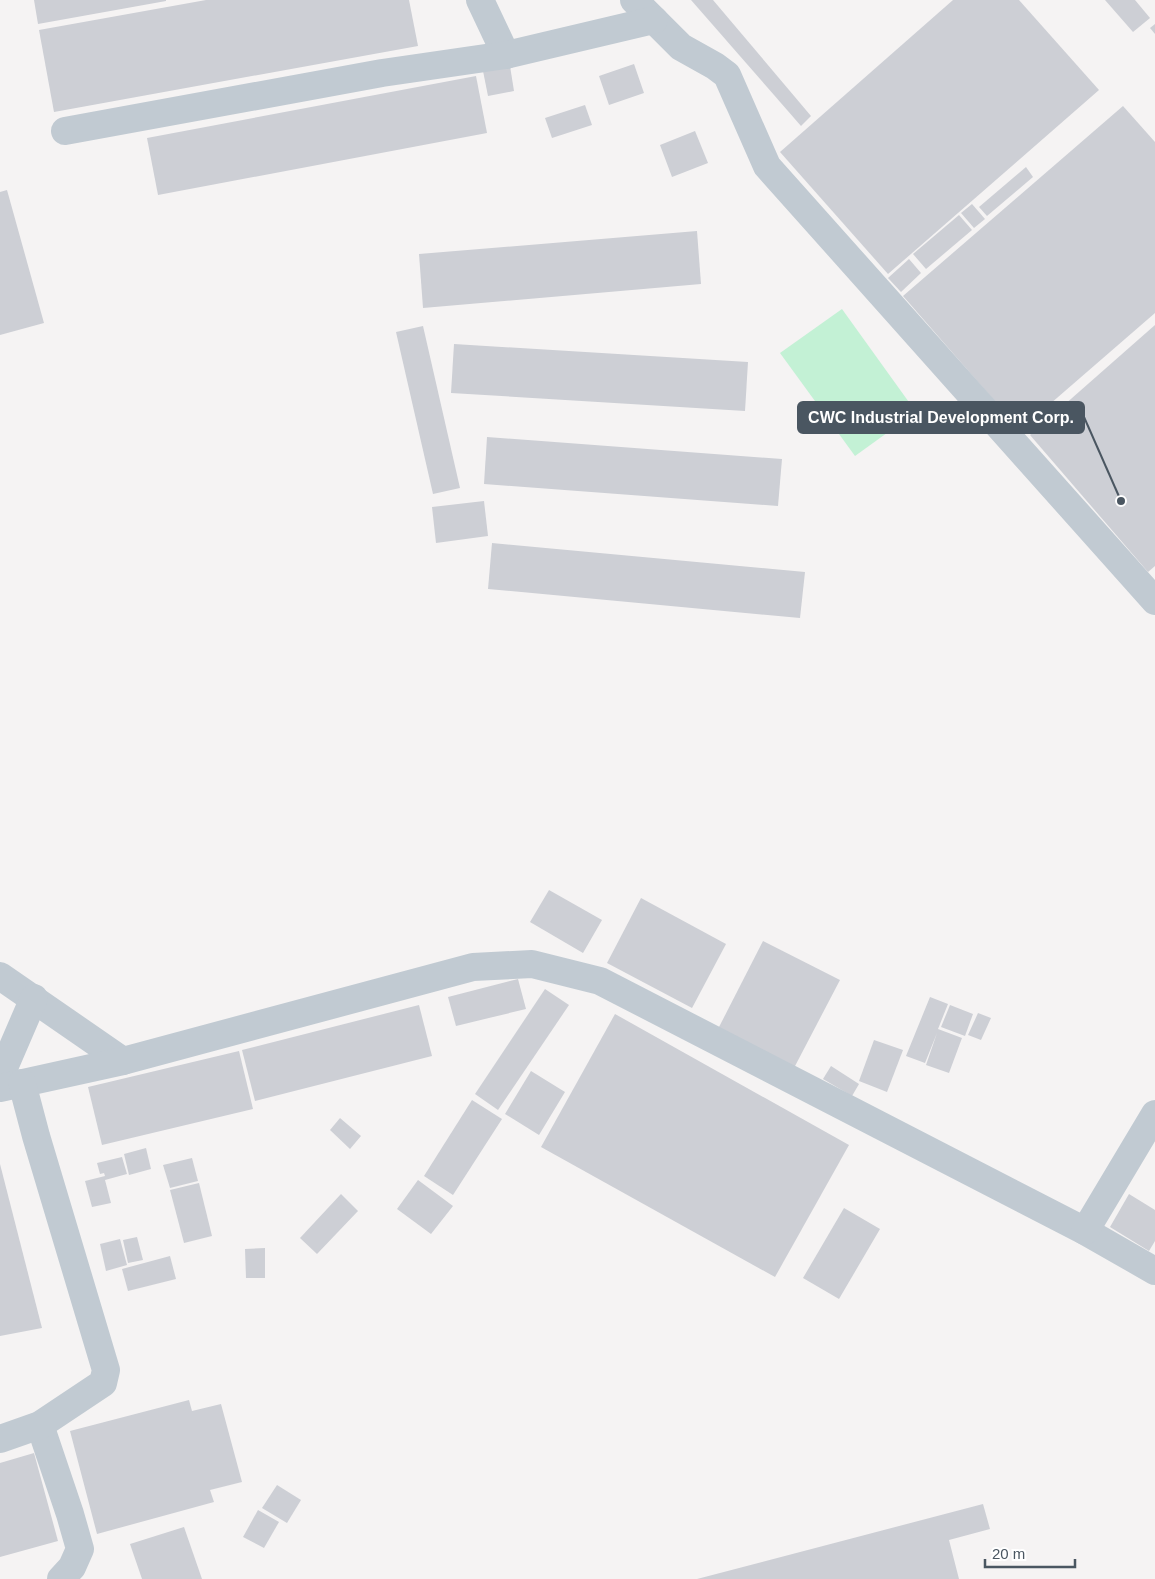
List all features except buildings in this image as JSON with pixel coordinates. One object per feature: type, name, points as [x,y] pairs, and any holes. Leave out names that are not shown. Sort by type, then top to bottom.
[{"type":"street","points":[[480,0],[506,55]]},
{"type":"street","points":[[634,0],[681,48],[715,66],[726,75],[767,166],[1155,602]]},
{"type":"street","points":[[65,131],[382,74],[506,55],[654,20]]},
{"type":"street","points":[[7,1083],[123,1061],[473,967],[532,964],[600,981],[1086,1231],[1155,1271]]},
{"type":"street","points":[[0,976],[123,1061]]},
{"type":"street","points":[[0,1439],[40,1425],[103,1383],[106,1370],[38,1145],[7,1083],[34,998]]},
{"type":"street","points":[[1086,1231],[1155,1114]]},
{"type":"street","points":[[40,1425],[80,1549],[72,1567],[61,1579]]},
{"type":"green space","points":[[842,309],[916,412],[855,456],[780,353]]},
{"type":"place","name":"CWC Industrial Development Corp.","points":[[1121,501]]}]
